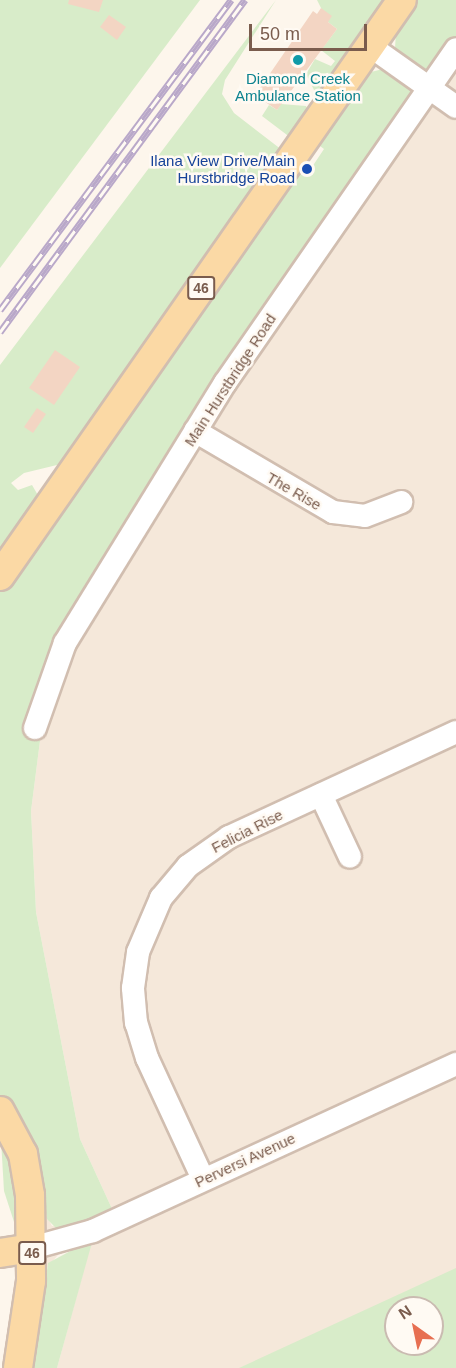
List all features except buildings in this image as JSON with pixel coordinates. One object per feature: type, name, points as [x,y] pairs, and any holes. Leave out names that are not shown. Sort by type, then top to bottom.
[{"type":"main road","name":"46","points":[[0,576],[402,0]]},
{"type":"main road","name":"46","points":[[0,1112],[25,1164],[32,1248],[18,1368]]},
{"type":"main road","points":[[0,1253],[32,1248]]},
{"type":"street","points":[[370,46],[456,107]]},
{"type":"street","name":"Main Hurstbridge Road","points":[[35,728],[65,643],[195,431],[431,90],[456,49]]},
{"type":"street","name":"The Rise","points":[[195,431],[333,512],[366,516],[401,502]]},
{"type":"street","name":"Felicia Rise","points":[[203,1179],[147,1058],[136,1023],[134,971],[144,932],[161,898],[201,855],[321,795],[456,732]]},
{"type":"street","points":[[321,795],[350,857]]},
{"type":"street","name":"Perversi Avenue","points":[[32,1248],[77,1237],[456,1064]]},
{"type":"shaded area","points":[[456,62],[456,1368],[57,1368],[92,1240],[58,1255],[46,1269],[46,1214],[52,1226],[113,1211],[80,1139],[36,912],[31,811],[41,733],[58,674],[233,383]]},
{"type":"green space","points":[[0,0],[200,0],[0,268]]},
{"type":"green space","points":[[276,0],[225,80],[222,94],[234,113],[282,150],[61,464],[24,473],[11,483],[18,490],[32,485],[39,497],[0,562],[0,365]]},
{"type":"green space","points":[[317,0],[383,0],[321,93],[315,92],[306,74],[315,59],[331,66],[335,61],[321,50],[337,29],[328,22]]},
{"type":"green space","points":[[414,0],[456,0],[456,37],[441,61],[427,71],[395,48],[396,31]]},
{"type":"green space","points":[[383,69],[413,92],[100,573],[41,733],[31,811],[36,912],[80,1139],[113,1211],[72,1230],[59,1231],[47,1219],[37,1158],[0,1100],[0,592],[279,194],[304,170],[308,173],[324,149],[320,146],[336,112],[367,73]]},
{"type":"green space","points":[[281,104],[306,106],[309,112],[291,138],[262,116],[269,105],[277,110]]},
{"type":"green space","points":[[0,1123],[17,1162],[15,1225],[4,1191]]},
{"type":"green space","points":[[93,1239],[57,1368],[34,1368],[48,1263]]},
{"type":"green space","points":[[456,1268],[456,1368],[239,1368],[384,1301],[384,1356],[444,1356],[444,1296],[395,1296]]},
{"type":"railway","points":[[0,310],[231,0]]},
{"type":"railway","points":[[0,332],[245,0]]},
{"type":"place","name":"Diamond Creek Ambulance Station","points":[[298,60]]},
{"type":"place","name":"Ilana View Drive/Main Hurstbridge Road","points":[[307,169]]}]
